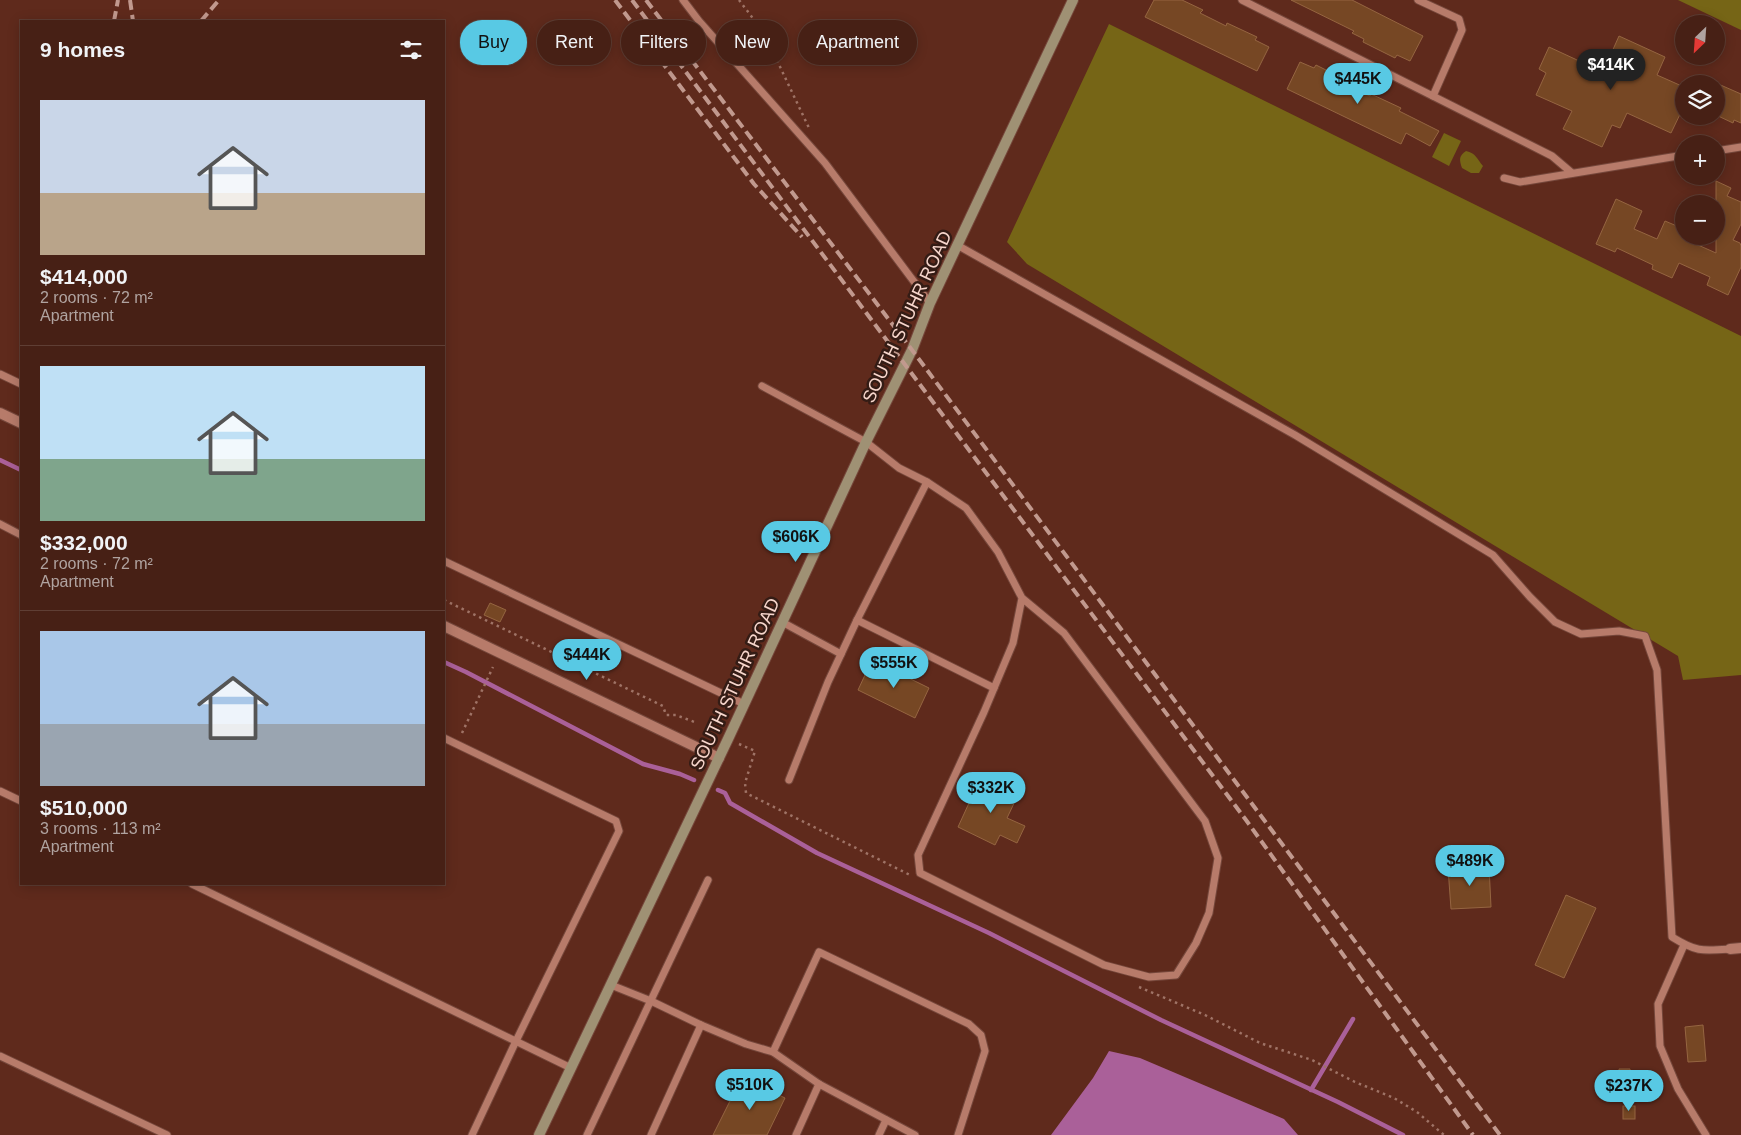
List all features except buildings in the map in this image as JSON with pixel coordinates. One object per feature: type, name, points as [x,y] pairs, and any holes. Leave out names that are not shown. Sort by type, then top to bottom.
[{"type":"main road","name":"SOUTH STUHR ROAD","points":[[539,1135],[719,758],[866,442],[912,350],[930,303],[1073,0]]},
{"type":"street","points":[[0,412],[20,422]]},
{"type":"street","points":[[445,626],[719,758]]},
{"type":"lane","points":[[684,0],[699,21],[825,163],[930,303]]},
{"type":"lane","points":[[1242,0],[1552,156],[1572,174]]},
{"type":"lane","points":[[1418,0],[1459,20],[1462,30],[1433,96]]},
{"type":"lane","points":[[1725,149],[1741,147]]},
{"type":"lane","points":[[1504,178],[1520,182],[1675,157]]},
{"type":"lane","points":[[957,245],[1295,435],[1493,555],[1555,622],[1581,634],[1619,631],[1646,636],[1657,670],[1672,937],[1684,945],[1700,951],[1736,949]]},
{"type":"lane","points":[[0,374],[20,384]]},
{"type":"lane","points":[[762,386],[866,442],[899,468],[927,482],[966,508],[998,552],[1022,598],[1064,633],[1205,821],[1218,858],[1209,913],[1196,943],[1176,975],[1149,977],[1104,965],[920,873],[918,855],[1013,643],[1022,598]]},
{"type":"lane","points":[[788,780],[856,620],[927,482]]},
{"type":"lane","points":[[0,524],[20,534]]},
{"type":"lane","points":[[445,561],[744,704]]},
{"type":"lane","points":[[856,620],[994,688]]},
{"type":"lane","points":[[782,622],[841,654]]},
{"type":"lane","points":[[445,738],[616,821],[618,830],[472,1135]]},
{"type":"lane","points":[[0,791],[20,801]]},
{"type":"lane","points":[[587,1135],[708,880]]},
{"type":"lane","points":[[194,885],[571,1068]]},
{"type":"lane","points":[[1684,945],[1658,1004],[1660,1046],[1678,1089],[1706,1135]]},
{"type":"lane","points":[[773,1052],[818,952],[969,1024],[981,1035],[985,1051],[958,1135]]},
{"type":"lane","points":[[611,985],[651,1001],[701,1026],[746,1044],[773,1052],[819,1084],[915,1135]]},
{"type":"lane","points":[[651,1135],[701,1026]]},
{"type":"lane","points":[[0,1056],[167,1135]]},
{"type":"lane","points":[[796,1135],[819,1084]]},
{"type":"lane","points":[[879,1135],[886,1120]]},
{"type":"path","points":[[739,0],[764,34],[809,128]]},
{"type":"path","points":[[445,600],[663,706],[666,714],[676,715],[696,723]]},
{"type":"path","points":[[462,733],[492,666]]},
{"type":"path","points":[[1318,1064],[1394,1098],[1417,1112],[1444,1135]]},
{"type":"shaded area","points":[[1678,0],[1741,0],[1741,30],[1725,22],[1725,15],[1710,15]]},
{"type":"shaded area","points":[[1109,24],[1741,336],[1741,675],[1683,680],[1678,656],[1027,264],[1007,242]]},
{"type":"shaded area","points":[[1444,133],[1461,141],[1449,166],[1432,157]]},
{"type":"shaded area","points":[[1466,151],[1474,155],[1483,166],[1479,173],[1471,173],[1462,168],[1460,158]]},
{"type":"shaded area","points":[[1109,1051],[1140,1058],[1284,1119],[1298,1135],[1051,1135],[1093,1078]]},
{"type":"waterway","points":[[0,460],[20,470]]},
{"type":"waterway","points":[[445,662],[643,764],[680,774],[694,780]]},
{"type":"waterway","points":[[718,790],[725,793],[730,803],[817,853],[989,933],[1161,1020],[1338,1102],[1403,1135]]},
{"type":"waterway","points":[[1311,1090],[1353,1019]]},
{"type":"railway","points":[[114,20],[118,0]]},
{"type":"railway","points":[[130,0],[133,20]]},
{"type":"railway","points":[[202,20],[219,0]]},
{"type":"railway","points":[[615,0],[754,184],[802,237]]},
{"type":"railway","points":[[632,0],[1246,820],[1473,1135]]},
{"type":"railway","points":[[646,0],[912,350],[1500,1135]]}]
